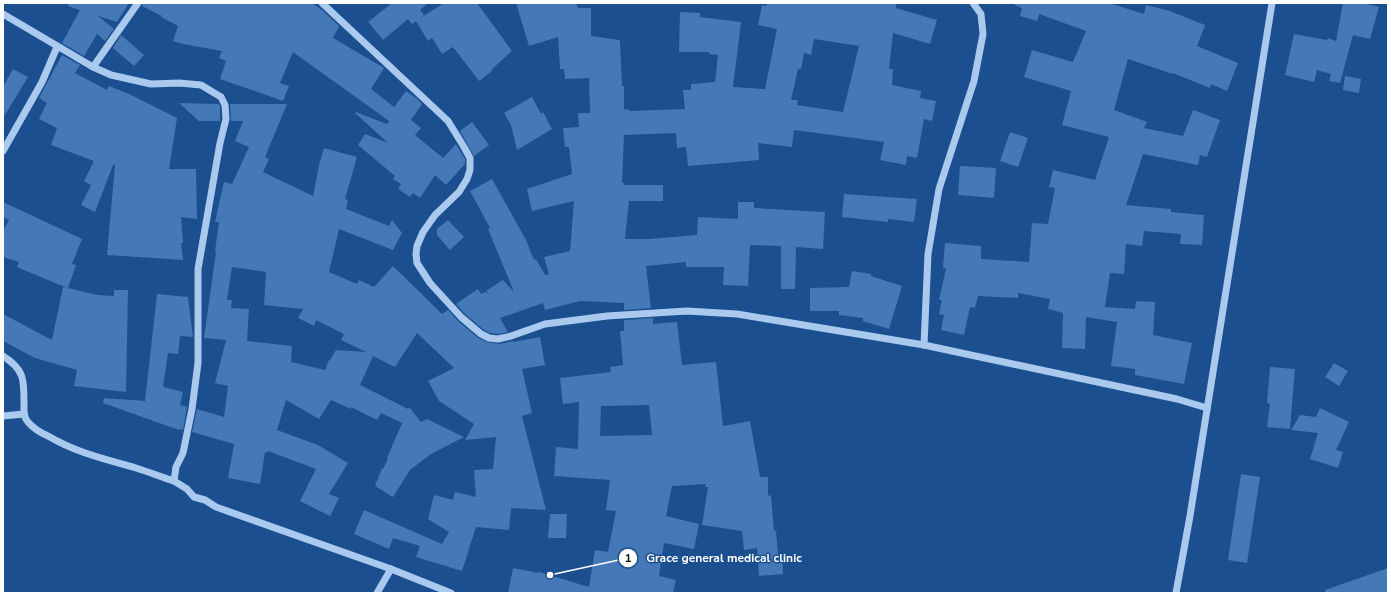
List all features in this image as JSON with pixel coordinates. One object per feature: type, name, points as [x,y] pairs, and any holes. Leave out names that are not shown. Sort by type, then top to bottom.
[{"type":"street","points":[[92,66],[138,3]]},
{"type":"street","points":[[322,3],[448,121],[470,158],[470,170],[467,179],[458,192],[435,214],[423,232],[417,246],[416,254],[417,263],[430,283],[461,317],[481,334],[489,338],[498,339],[511,336],[545,324],[607,316],[688,311],[738,314],[924,345],[1177,399],[1207,408]]},
{"type":"street","points":[[924,345],[928,254],[939,189],[974,81],[983,34],[981,14],[973,3]]},
{"type":"street","points":[[1176,593],[1190,516],[1272,3]]},
{"type":"street","points":[[3,14],[57,47],[111,75],[151,84],[179,83],[201,85],[221,97],[224,105],[226,119],[198,269],[198,363],[192,408],[183,453],[176,467],[174,481]]},
{"type":"street","points":[[3,151],[42,82],[57,47]]},
{"type":"street","points":[[3,356],[13,362],[20,369],[24,392],[24,414],[27,422],[38,431],[58,442],[90,456],[136,468],[174,481],[187,489],[194,497],[205,500],[216,507],[392,569],[451,593]]},
{"type":"street","points":[[3,416],[24,414]]},
{"type":"street","points":[[377,593],[392,569]]},
{"type":"building","points":[[68,3],[129,3],[117,22],[98,16],[114,29],[105,41],[97,34],[84,56],[62,43],[80,10],[68,6]]},
{"type":"building","points":[[143,3],[312,3],[339,26],[333,38],[384,68],[371,89],[394,107],[406,91],[416,98],[422,104],[411,120],[421,128],[415,135],[443,158],[456,144],[465,159],[465,164],[446,185],[435,175],[420,198],[413,193],[410,197],[398,189],[401,184],[393,179],[395,176],[358,145],[365,134],[388,143],[355,113],[356,112],[387,124],[389,121],[293,52],[280,83],[289,86],[283,101],[220,79],[226,61],[219,58],[222,51],[173,41],[178,26],[142,6]]},
{"type":"building","points":[[392,3],[428,3],[420,10],[424,15],[419,19],[444,3],[477,3],[512,51],[491,70],[492,71],[479,81],[453,47],[442,54],[432,38],[428,41],[416,21],[412,24],[408,19],[383,40],[368,22]]},
{"type":"building","points":[[516,3],[576,3],[578,8],[591,8],[591,36],[620,41],[622,86],[624,86],[624,109],[630,111],[685,109],[683,90],[691,90],[691,84],[715,82],[718,55],[709,54],[709,52],[679,52],[680,12],[700,13],[700,17],[741,22],[733,87],[765,89],[777,29],[758,25],[762,5],[766,6],[767,3],[896,3],[896,8],[937,20],[930,44],[893,33],[889,69],[893,69],[892,85],[921,91],[920,98],[936,101],[932,121],[924,119],[917,158],[907,156],[906,165],[880,160],[884,142],[794,130],[792,147],[758,143],[759,160],[688,166],[686,147],[677,148],[676,133],[624,135],[622,183],[624,183],[624,185],[663,185],[663,201],[629,201],[625,239],[650,239],[697,235],[698,217],[738,219],[738,202],[754,202],[754,208],[825,212],[823,249],[796,247],[795,289],[781,289],[781,246],[750,245],[748,286],[723,285],[724,267],[686,267],[686,262],[646,266],[651,308],[624,310],[624,303],[580,301],[545,310],[543,303],[500,318],[508,332],[498,334],[490,333],[484,330],[464,313],[456,304],[478,289],[481,294],[485,292],[489,294],[486,291],[503,280],[514,292],[488,229],[490,228],[470,191],[492,179],[526,240],[534,260],[536,259],[545,275],[549,274],[544,257],[570,251],[574,201],[532,211],[527,189],[572,174],[569,147],[565,147],[563,128],[579,127],[578,113],[590,113],[589,78],[565,79],[564,69],[560,69],[558,37],[529,46]],"holes":[[[814,39],[859,46],[843,112],[797,105],[798,100],[791,100],[798,69],[801,69],[804,53],[811,55]]]},
{"type":"building","points":[[1015,3],[1109,3],[1144,14],[1146,5],[1170,11],[1205,25],[1197,46],[1238,63],[1227,91],[1211,84],[1210,88],[1173,73],[1128,59],[1114,110],[1147,122],[1144,128],[1183,136],[1193,110],[1220,120],[1207,157],[1200,155],[1198,165],[1143,154],[1126,205],[1171,209],[1171,212],[1204,215],[1202,245],[1180,244],[1181,234],[1144,231],[1142,246],[1126,244],[1124,274],[1110,273],[1105,307],[1135,309],[1136,301],[1155,302],[1153,335],[1192,343],[1184,384],[1135,375],[1135,369],[1111,366],[1117,322],[1086,317],[1085,349],[1062,348],[1063,313],[1048,309],[1050,299],[1018,293],[1018,298],[978,296],[975,308],[970,307],[964,335],[941,330],[944,315],[939,314],[942,300],[939,300],[946,268],[943,268],[945,243],[981,246],[981,259],[1029,262],[1032,223],[1048,224],[1055,188],[1049,187],[1053,170],[1095,180],[1109,137],[1062,125],[1071,91],[1024,77],[1032,50],[1073,62],[1086,31],[1039,14],[1037,21],[1020,16],[1022,8],[1015,5]]},
{"type":"building","points":[[1343,3],[1364,3],[1379,7],[1370,39],[1353,35],[1340,83],[1329,81],[1331,74],[1317,70],[1314,82],[1285,75],[1294,34],[1327,40],[1328,38],[1336,41]]},
{"type":"building","points":[[121,35],[144,55],[134,66],[113,48]]},
{"type":"building","points":[[62,55],[80,65],[75,73],[107,90],[109,86],[129,94],[177,118],[169,169],[196,169],[197,219],[181,217],[183,243],[181,243],[183,260],[107,255],[115,165],[113,165],[95,212],[81,205],[91,185],[84,181],[94,161],[51,145],[57,128],[39,119],[47,103],[39,98]]},
{"type":"building","points":[[13,69],[28,77],[3,118],[3,87]]},
{"type":"building","points":[[1345,76],[1361,79],[1359,93],[1343,90]]},
{"type":"building","points":[[532,97],[541,114],[543,112],[552,129],[517,150],[511,125],[504,113]]},
{"type":"building","points":[[179,103],[219,104],[220,121],[199,121]]},
{"type":"building","points":[[230,104],[287,104],[265,157],[269,159],[263,172],[313,196],[324,148],[357,157],[345,199],[348,200],[346,209],[389,226],[392,220],[402,233],[393,250],[339,229],[329,272],[357,284],[359,280],[374,287],[393,266],[442,314],[448,310],[458,321],[478,338],[487,342],[499,344],[540,337],[545,365],[522,369],[532,413],[522,416],[546,510],[511,508],[509,530],[476,527],[462,571],[416,557],[420,546],[393,538],[389,549],[354,534],[364,510],[442,544],[449,532],[428,519],[434,495],[453,500],[455,492],[476,497],[474,470],[493,469],[496,437],[465,440],[474,424],[439,401],[428,381],[454,368],[417,333],[395,367],[373,356],[360,385],[408,409],[409,407],[421,422],[427,419],[464,437],[431,454],[410,470],[393,497],[375,486],[382,468],[383,469],[388,459],[387,458],[402,423],[381,413],[377,420],[351,407],[351,409],[331,400],[319,419],[286,400],[277,430],[318,445],[348,463],[329,494],[339,498],[330,516],[300,501],[316,469],[268,451],[267,453],[265,452],[260,484],[228,478],[234,444],[192,432],[197,409],[224,417],[228,386],[215,383],[226,340],[204,338],[219,222],[215,222],[224,182],[232,184],[249,147],[235,141],[243,121],[231,121]],"holes":[[[232,267],[266,272],[264,305],[303,309],[298,318],[314,326],[316,320],[344,334],[341,340],[366,352],[336,350],[329,360],[325,370],[291,362],[292,346],[247,341],[249,309],[231,308],[232,300],[227,300]]]},
{"type":"building","points":[[472,122],[489,145],[474,156],[460,131]]},
{"type":"building","points":[[1010,132],[1028,138],[1018,167],[1000,161]]},
{"type":"building","points":[[960,166],[996,168],[994,198],[958,195]]},
{"type":"building","points":[[844,194],[917,199],[914,222],[888,219],[888,222],[842,217]]},
{"type":"building","points":[[3,202],[82,239],[72,264],[76,265],[68,288],[97,295],[114,296],[114,290],[128,290],[126,392],[74,386],[77,370],[35,358],[3,341],[3,314],[52,340],[63,287],[67,288],[17,267],[19,262],[3,257],[3,231],[9,220],[3,217]]},
{"type":"building","points":[[448,220],[464,237],[450,250],[437,235],[437,229]]},
{"type":"building","points":[[852,271],[871,274],[871,276],[902,286],[889,329],[863,321],[863,318],[839,315],[839,311],[810,311],[810,288],[849,287]]},
{"type":"building","points":[[157,294],[188,297],[193,337],[180,336],[178,354],[168,353],[163,387],[183,392],[180,405],[187,407],[183,430],[179,430],[103,403],[104,398],[145,401]]},
{"type":"building","points":[[653,318],[653,324],[677,322],[682,365],[716,362],[723,426],[750,421],[760,477],[768,477],[768,496],[771,495],[774,531],[776,531],[778,554],[782,554],[783,574],[759,576],[757,548],[744,550],[742,531],[702,525],[708,487],[705,487],[706,484],[672,486],[666,516],[699,524],[694,549],[664,543],[659,576],[676,580],[673,593],[508,593],[513,568],[539,572],[589,587],[595,550],[608,552],[616,511],[606,510],[610,480],[554,476],[556,447],[578,449],[579,402],[563,404],[560,378],[611,372],[610,367],[623,365],[620,331],[624,331],[624,320]],"holes":[[[649,405],[652,435],[600,436],[601,406]]]},
{"type":"building","points":[[1334,363],[1348,371],[1339,386],[1325,377]]},
{"type":"building","points":[[1270,367],[1295,369],[1290,429],[1267,427],[1270,404],[1267,403]]},
{"type":"building","points":[[1320,408],[1349,422],[1336,450],[1343,452],[1338,468],[1310,459],[1318,433],[1291,430],[1300,415],[1316,417]]},
{"type":"building","points":[[1241,474],[1260,477],[1247,563],[1228,560]]},
{"type":"building","points":[[550,514],[567,514],[566,538],[548,538]]},
{"type":"building","points":[[1388,568],[1388,593],[1326,593],[1325,590]]},
{"type":"place","name":"Grace general medical clinic","points":[[550,575]]}]
